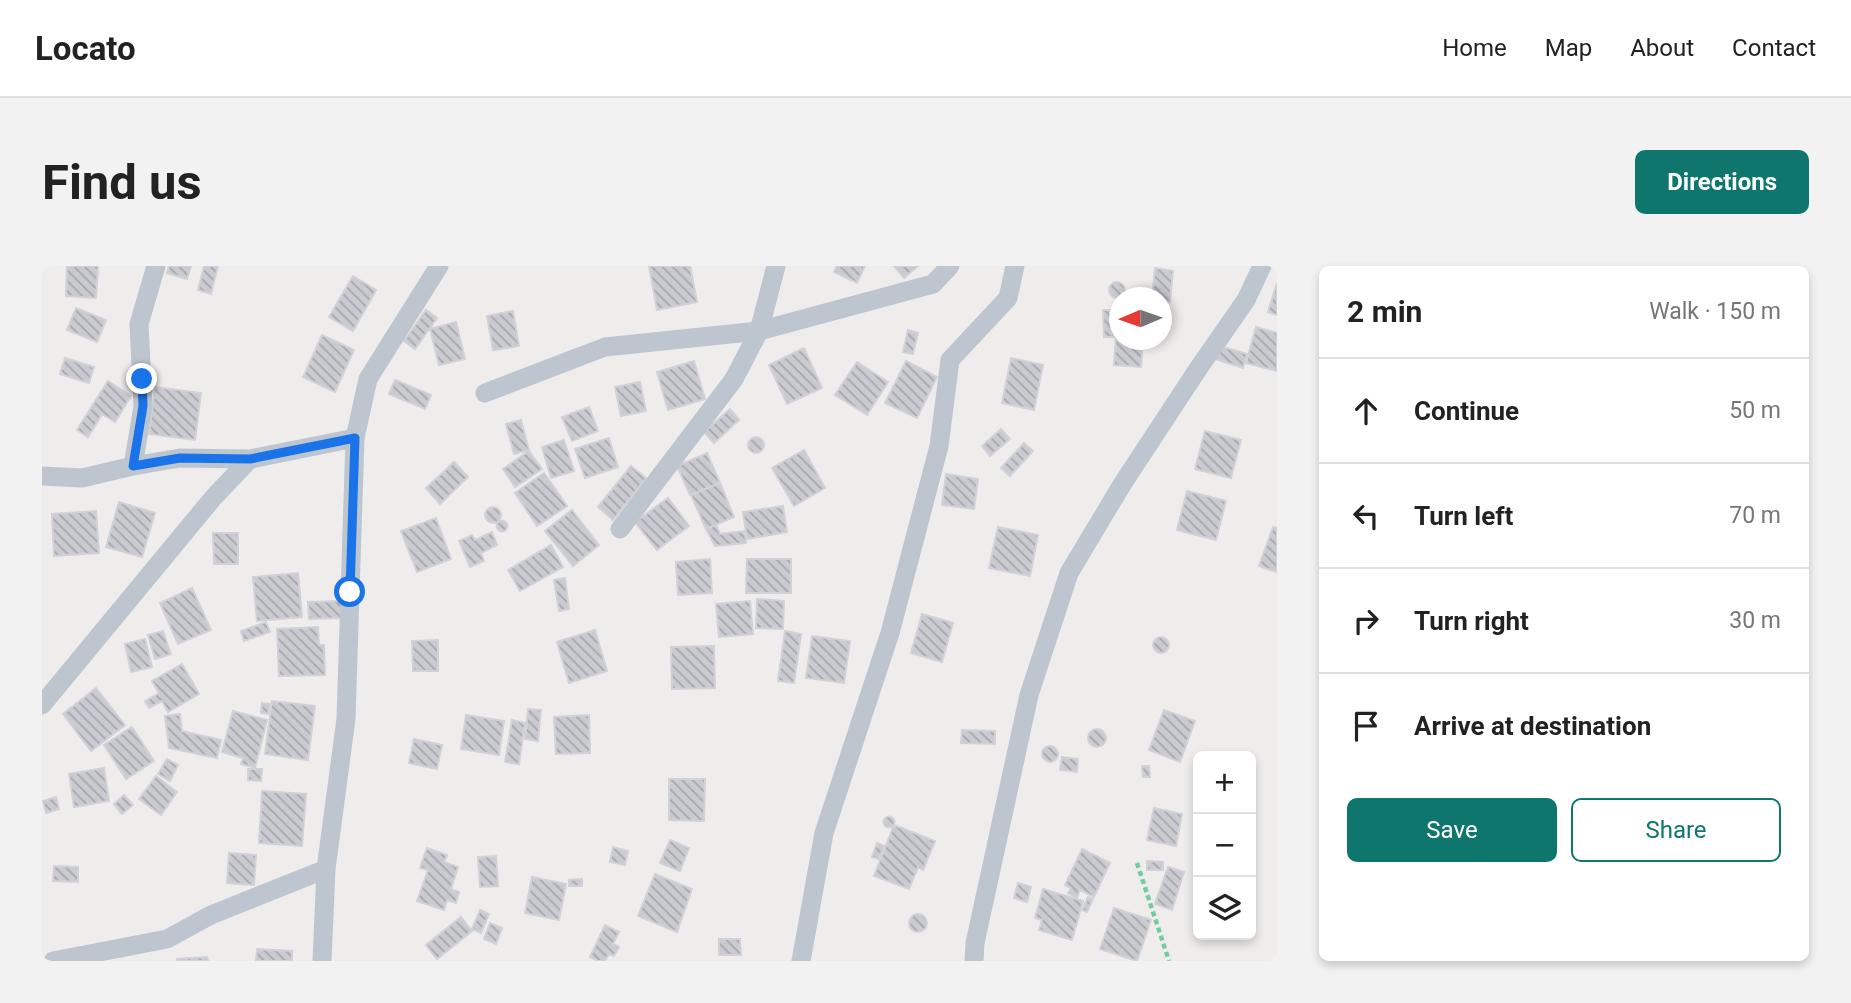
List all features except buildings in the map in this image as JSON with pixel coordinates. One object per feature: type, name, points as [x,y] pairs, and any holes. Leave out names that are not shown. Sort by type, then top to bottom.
[{"type":"street","points":[[133,466],[143,406],[139,324],[156,266]]},
{"type":"street","points":[[322,961],[326,869],[346,719],[355,438],[368,379],[439,266]]},
{"type":"street","points":[[620,529],[734,379],[759,331],[776,266]]},
{"type":"street","points":[[485,393],[605,346],[759,331],[933,284],[950,266]]},
{"type":"street","points":[[801,961],[824,833],[890,633],[939,446],[950,360],[1008,298],[1015,266]]},
{"type":"street","points":[[974,961],[975,943],[1029,695],[1069,573],[1131,472],[1246,300],[1262,266]]},
{"type":"street","points":[[42,476],[82,478],[180,458],[250,459],[355,438]]},
{"type":"street","points":[[42,705],[213,498],[250,459]]},
{"type":"street","points":[[53,961],[167,939],[211,915],[326,869]]},
{"type":"path","points":[[1137,863],[1169,961]]},
{"type":"route","points":[[142,379],[143,406],[133,466],[180,458],[250,459],[355,438],[350,592]]}]
